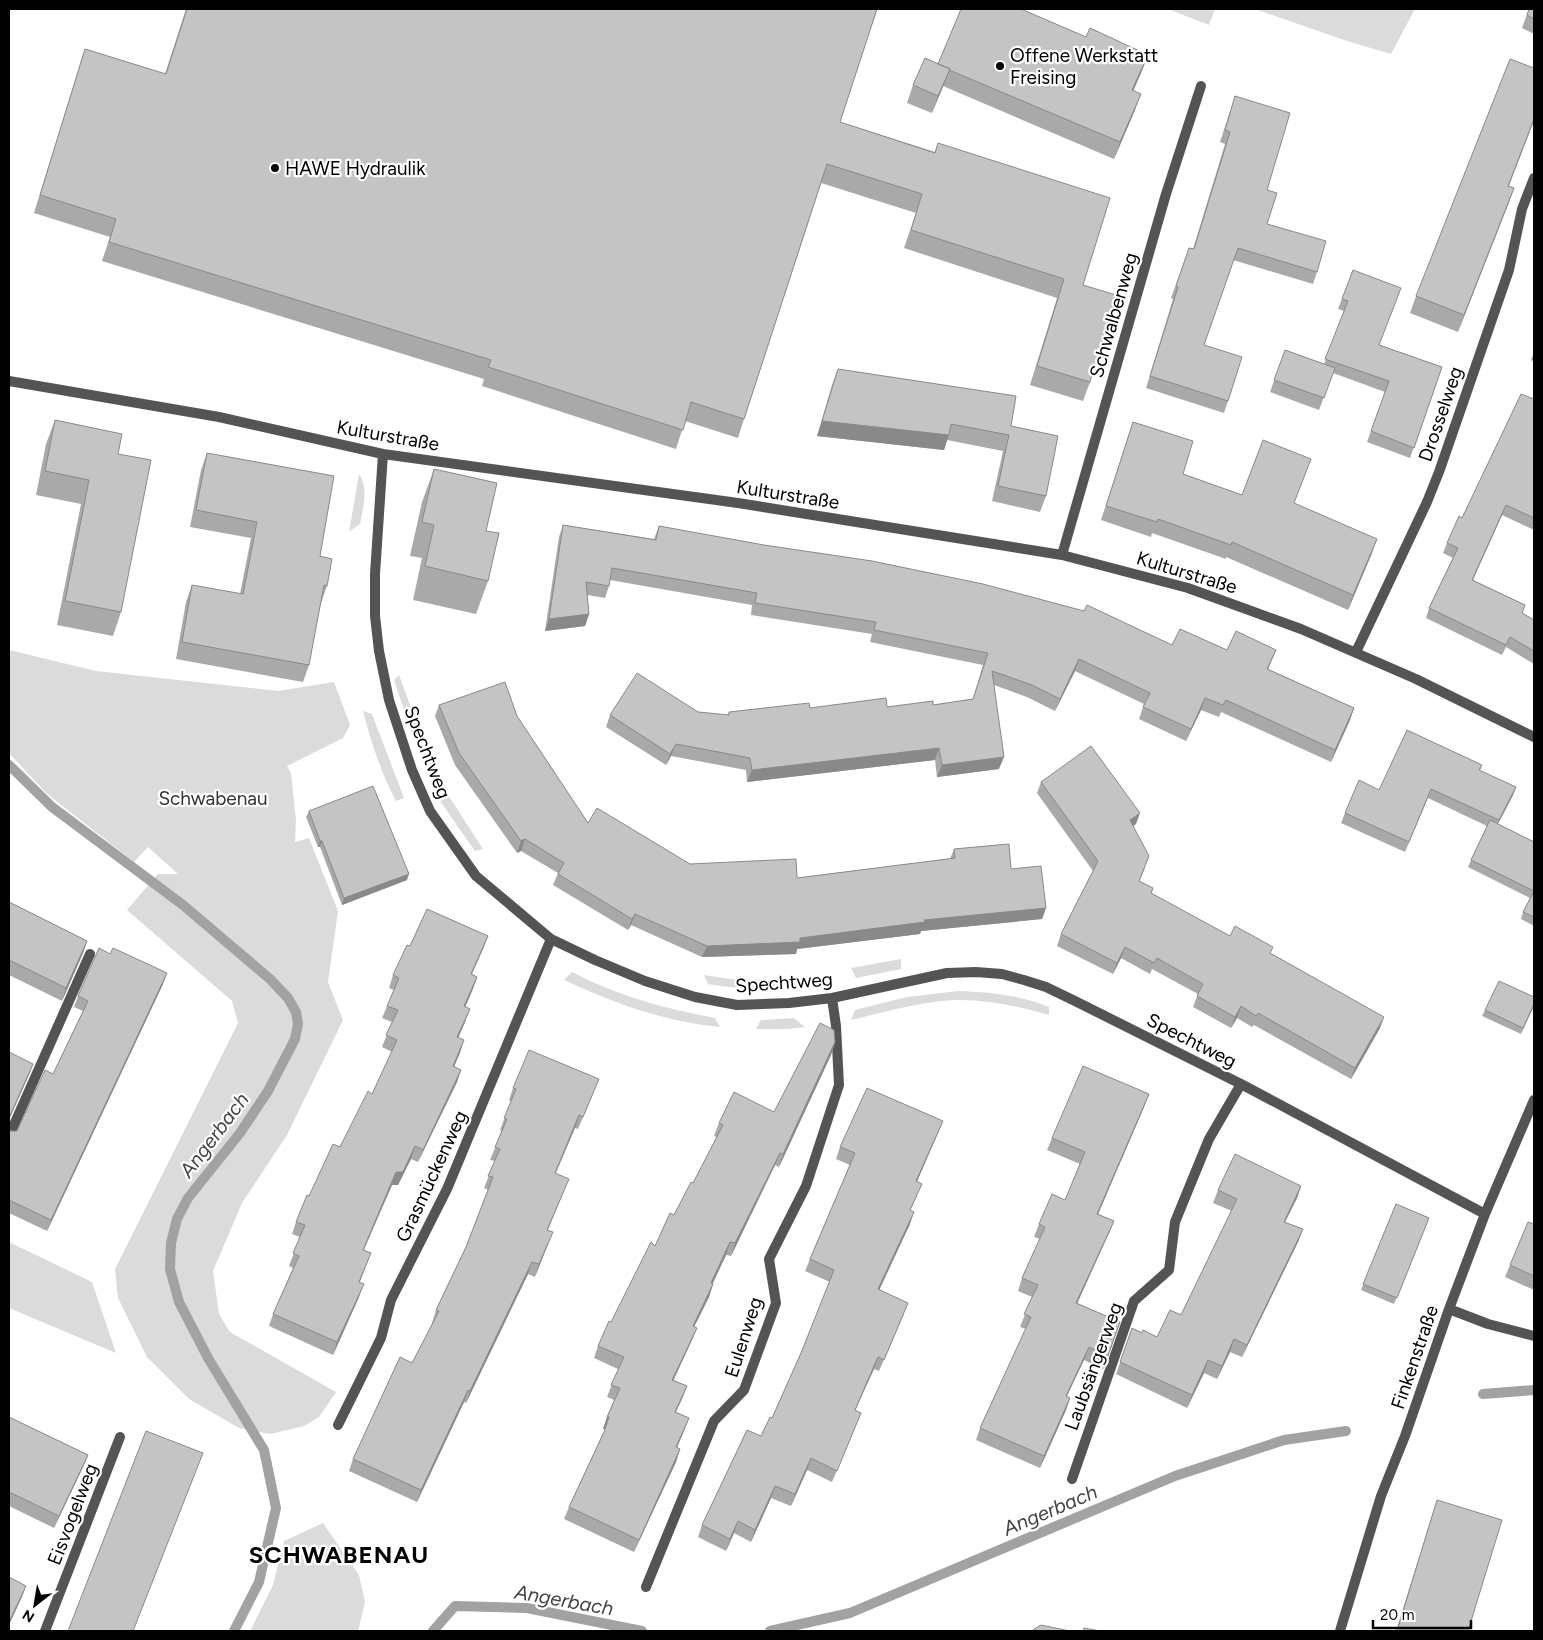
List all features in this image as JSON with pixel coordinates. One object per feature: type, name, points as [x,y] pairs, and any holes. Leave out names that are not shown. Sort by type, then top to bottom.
[{"type":"street","name":"Schwalbenweg","points":[[1062,555],[1166,194],[1200,86]]},
{"type":"street","name":"Drosselweg","points":[[1356,652],[1427,502],[1439,472],[1509,270],[1522,209],[1534,178]]},
{"type":"street","name":"Kulturstraße","points":[[9,381],[219,417],[383,454],[738,503],[1062,555],[1188,588],[1254,611],[1356,652],[1416,679],[1534,738]]},
{"type":"street","name":"Spechtweg","points":[[383,454],[375,574],[375,616],[379,651],[390,700],[412,770],[430,811],[476,876],[551,939],[645,981],[695,997],[737,1005],[789,1003],[832,998],[947,973],[976,972],[1002,974],[1046,987],[1241,1084],[1485,1214]]},
{"type":"street","name":"Grasmückenweg","points":[[338,1425],[381,1338],[391,1300],[447,1189],[551,939]]},
{"type":"street","points":[[9,1136],[90,954]]},
{"type":"street","name":"Eulenweg","points":[[646,1587],[714,1421],[744,1390],[776,1303],[769,1259],[806,1186],[839,1085],[836,1026],[832,998]]},
{"type":"street","name":"Laubsängerweg","points":[[1072,1479],[1134,1301],[1168,1270],[1175,1222],[1209,1139],[1241,1084]]},
{"type":"street","name":"Finkenstraße","points":[[1340,1631],[1381,1496],[1405,1436],[1449,1309],[1485,1214],[1534,1100]]},
{"type":"street","points":[[1449,1309],[1488,1324],[1534,1336]]},
{"type":"street","name":"Eisvogelweg","points":[[45,1631],[120,1437]]},
{"type":"green space","points":[[1168,9],[1215,9],[1209,25]]},
{"type":"green space","points":[[1255,9],[1415,9],[1391,54]]},
{"type":"green space","points":[[359,474],[365,492],[364,505],[360,524],[349,532]]},
{"type":"green space","name":"Schwabenau","points":[[9,650],[96,671],[278,691],[334,682],[350,725],[343,738],[287,766],[291,773],[296,820],[295,842],[309,838],[338,911],[328,982],[343,1020],[287,1135],[242,1203],[213,1271],[219,1314],[230,1332],[336,1392],[319,1417],[304,1426],[270,1434],[239,1428],[189,1399],[147,1357],[118,1298],[115,1269],[238,1023],[232,1001],[127,910],[158,874],[178,874],[148,847],[134,862],[46,793],[9,753]]},
{"type":"green space","points":[[399,675],[422,738],[412,734],[394,680]]},
{"type":"green space","points":[[363,711],[372,714],[404,798],[396,801],[377,757]]},
{"type":"green space","points":[[448,795],[483,849],[475,851],[440,801]]},
{"type":"green space","points":[[901,959],[901,969],[856,978],[851,968]]},
{"type":"green space","points":[[572,972],[606,988],[641,1000],[715,1018],[720,1027],[680,1021],[621,1004],[564,980]]},
{"type":"green space","points":[[704,975],[730,979],[777,980],[774,987],[733,987],[708,984]]},
{"type":"green space","points":[[958,991],[993,993],[1015,997],[1049,1007],[1049,1015],[1002,1004],[954,1000],[915,1005],[851,1020],[855,1010],[907,997]]},
{"type":"green space","points":[[794,1018],[805,1027],[756,1029],[761,1020]]},
{"type":"green space","points":[[9,1242],[92,1282],[116,1353],[9,1308]]},
{"type":"green space","points":[[323,1523],[359,1575],[365,1602],[358,1631],[250,1631],[273,1585],[284,1541]]},
{"type":"building","points":[[187,9],[877,9],[840,122],[935,153],[938,143],[1110,198],[1083,285],[1116,295],[1090,382],[1037,366],[1064,279],[911,230],[922,194],[827,164],[744,419],[691,402],[683,430],[488,367],[491,360],[109,242],[116,219],[40,195],[85,49],[166,74]]},
{"type":"building","points":[[961,9],[1021,9],[1086,37],[1090,28],[1148,55],[1132,90],[1141,94],[1120,142],[938,64]]},
{"type":"building","points":[[1529,9],[1534,9],[1534,19],[1527,15]]},
{"type":"building","points":[[925,58],[950,69],[938,96],[913,85]]},
{"type":"building","points":[[1510,59],[1534,68],[1534,119],[1508,186],[1514,188],[1464,315],[1416,296]]},
{"type":"building","points":[[1235,96],[1290,113],[1267,190],[1277,193],[1267,224],[1326,241],[1317,272],[1238,248],[1204,345],[1242,357],[1228,401],[1150,376],[1178,287],[1176,286],[1189,248],[1194,249],[1230,132],[1225,130]]},
{"type":"building","points":[[1353,270],[1401,288],[1379,345],[1442,367],[1414,448],[1371,431],[1389,381],[1325,359],[1348,301],[1342,299]]},
{"type":"building","points":[[1285,350],[1335,368],[1324,398],[1274,380]]},
{"type":"building","points":[[838,369],[1016,396],[1011,426],[1058,436],[1046,496],[998,486],[1009,435],[951,424],[949,435],[822,421]]},
{"type":"building","points":[[1521,394],[1534,399],[1534,518],[1506,505],[1472,580],[1525,605],[1522,613],[1534,620],[1534,651],[1510,637],[1506,645],[1429,608],[1458,548],[1447,543],[1459,516],[1462,518]]},
{"type":"building","points":[[55,420],[122,434],[118,454],[151,460],[121,612],[65,601],[89,480],[45,471]]},
{"type":"building","points":[[1133,422],[1193,441],[1183,474],[1242,495],[1263,440],[1311,459],[1294,503],[1377,539],[1353,595],[1232,542],[1231,545],[1158,519],[1157,522],[1106,506]]},
{"type":"building","points":[[207,453],[334,476],[320,556],[332,559],[327,586],[324,585],[309,665],[182,642],[192,585],[243,594],[257,522],[196,510]]},
{"type":"building","points":[[434,469],[497,483],[486,531],[499,533],[488,581],[425,566],[434,525],[422,522]]},
{"type":"building","points":[[563,525],[656,540],[659,526],[764,545],[872,561],[983,584],[1084,611],[1087,605],[1172,645],[1180,629],[1227,650],[1236,631],[1276,650],[1267,669],[1354,708],[1335,750],[1226,700],[1223,705],[1205,698],[1191,729],[1143,707],[1150,693],[1079,659],[1060,699],[1032,685],[992,671],[1004,757],[942,765],[939,748],[752,770],[750,758],[676,744],[670,754],[610,715],[637,673],[698,712],[729,715],[729,712],[809,703],[810,708],[886,698],[887,707],[933,701],[933,705],[973,699],[988,653],[874,630],[876,622],[755,603],[757,593],[612,568],[609,586],[586,582],[589,614],[549,619]]},
{"type":"building","points":[[505,682],[517,716],[588,823],[597,808],[690,864],[796,859],[797,878],[955,858],[954,849],[1009,844],[1011,869],[1041,866],[1046,908],[924,920],[925,922],[800,938],[800,942],[707,946],[635,914],[632,919],[558,874],[564,863],[525,839],[521,841],[459,753],[439,705]]},
{"type":"building","points":[[1407,730],[1482,765],[1479,770],[1516,787],[1499,820],[1431,789],[1409,842],[1345,813],[1359,780],[1379,790]]},
{"type":"building","points":[[1091,746],[1140,813],[1130,820],[1149,856],[1139,881],[1153,888],[1151,893],[1230,936],[1235,926],[1273,947],[1270,953],[1384,1017],[1355,1068],[1258,1013],[1256,1016],[1241,1006],[1235,1017],[1197,996],[1203,984],[1157,958],[1154,963],[1125,947],[1117,963],[1061,934],[1098,861],[1041,782]]},
{"type":"building","points":[[373,786],[409,874],[344,898],[309,811]]},
{"type":"building","points":[[1490,820],[1534,842],[1534,891],[1471,860]]},
{"type":"building","points":[[1534,891],[1534,917],[1523,912]]},
{"type":"building","points":[[9,902],[87,941],[66,988],[9,960]]},
{"type":"building","points":[[427,909],[488,936],[471,974],[477,977],[464,1006],[470,1009],[457,1037],[464,1040],[453,1066],[461,1070],[423,1150],[415,1146],[403,1172],[396,1172],[363,1250],[371,1253],[359,1282],[364,1284],[337,1342],[273,1314],[299,1256],[293,1253],[305,1225],[296,1222],[307,1195],[309,1196],[333,1144],[340,1147],[368,1091],[372,1094],[397,1040],[386,1035],[398,1010],[387,1006],[399,978],[393,975],[407,945],[410,946]]},
{"type":"building","points":[[99,948],[110,954],[113,948],[167,973],[51,1220],[9,1200],[9,1130],[17,1131],[45,1070],[53,1074],[88,1001],[78,996]]},
{"type":"building","points":[[1499,981],[1534,997],[1534,1004],[1523,1028],[1485,1010]]},
{"type":"building","points":[[820,1023],[834,1030],[835,1042],[783,1154],[780,1153],[735,1243],[730,1242],[693,1326],[697,1328],[672,1380],[687,1386],[675,1412],[689,1418],[676,1447],[680,1449],[639,1540],[569,1507],[604,1432],[609,1417],[607,1417],[620,1388],[611,1385],[624,1357],[598,1346],[609,1321],[611,1322],[651,1242],[655,1246],[670,1213],[674,1215],[691,1182],[693,1183],[723,1125],[719,1123],[734,1092],[774,1112]]},
{"type":"building","points":[[529,1050],[599,1079],[583,1117],[579,1115],[555,1173],[569,1179],[547,1230],[553,1232],[539,1264],[532,1262],[470,1391],[468,1390],[421,1490],[353,1459],[400,1357],[412,1363],[439,1311],[436,1310],[466,1247],[493,1177],[488,1176],[500,1149],[495,1147],[507,1119],[504,1118],[516,1089],[513,1088]]},
{"type":"building","points":[[9,1052],[33,1064],[9,1118]]},
{"type":"building","points":[[1083,1066],[1149,1094],[1097,1214],[1114,1221],[1076,1303],[1120,1322],[1108,1356],[1089,1347],[1066,1396],[1070,1398],[1044,1456],[980,1428],[1031,1317],[1024,1314],[1038,1285],[1022,1278],[1045,1227],[1039,1224],[1052,1194],[1065,1200],[1085,1152],[1052,1138]]},
{"type":"building","points":[[867,1088],[943,1121],[916,1181],[922,1184],[910,1210],[914,1212],[878,1289],[908,1303],[884,1360],[878,1357],[855,1410],[861,1413],[837,1471],[811,1458],[795,1494],[775,1486],[755,1530],[738,1521],[730,1539],[702,1525],[747,1430],[761,1436],[770,1417],[772,1418],[801,1353],[834,1270],[810,1259],[855,1153],[840,1147]]},
{"type":"building","points":[[1235,1154],[1301,1186],[1284,1222],[1303,1229],[1247,1345],[1234,1339],[1222,1366],[1208,1360],[1192,1395],[1120,1362],[1132,1328],[1142,1333],[1143,1330],[1157,1337],[1170,1310],[1181,1315],[1237,1199],[1218,1190]]},
{"type":"building","points":[[1396,1204],[1429,1218],[1397,1298],[1363,1284]]},
{"type":"building","points":[[1528,1222],[1534,1224],[1534,1276],[1510,1265]]},
{"type":"building","points":[[9,1417],[88,1455],[59,1516],[9,1492]]},
{"type":"building","points":[[146,1431],[203,1453],[133,1631],[68,1631]]},
{"type":"building","points":[[1437,1500],[1502,1520],[1468,1631],[1397,1631]]},
{"type":"building","points":[[9,1577],[26,1586],[9,1622]]},
{"type":"building","points":[[1041,1625],[1070,1631],[1031,1631]]},
{"type":"building","points":[[1084,1628],[1100,1631],[1083,1631]]},
{"type":"waterway","name":"Angerbach","points":[[9,765],[52,807],[183,905],[270,979],[288,998],[296,1012],[298,1024],[295,1039],[268,1091],[240,1133],[188,1198],[177,1219],[171,1243],[170,1269],[179,1302],[208,1358],[264,1450],[276,1508],[259,1582],[234,1631]]},
{"type":"waterway","name":"Angerbach","points":[[1483,1394],[1534,1390]]},
{"type":"waterway","name":"Angerbach","points":[[770,1631],[850,1613],[1175,1476],[1284,1440],[1346,1431]]},
{"type":"waterway","name":"Angerbach","points":[[433,1631],[455,1606],[527,1608],[642,1631]]},
{"type":"place","name":"Offene Werkstatt Freising","points":[[1000,66]]},
{"type":"place","name":"HAWE Hydraulik","points":[[275,168]]},
{"type":"district","name":"SCHWABENAU","points":[[339,1555]]}]
